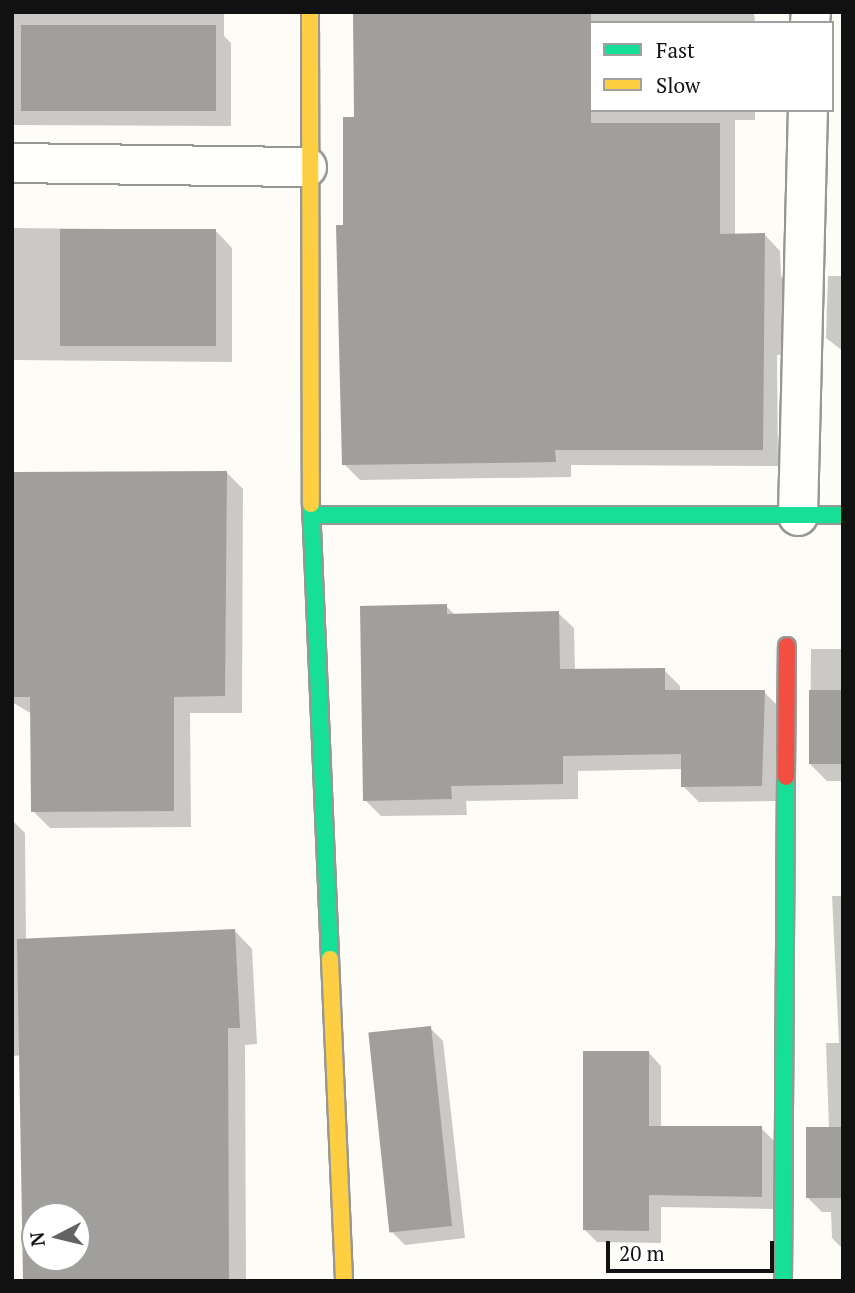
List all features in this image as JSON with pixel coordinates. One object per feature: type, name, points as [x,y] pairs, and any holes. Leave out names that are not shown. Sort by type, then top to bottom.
[{"type":"street","points":[[310,12],[307,167],[311,515],[344,1281]]},
{"type":"street","points":[[798,516],[808,112]]},
{"type":"street","points":[[12,163],[307,167]]},
{"type":"street","points":[[311,515],[843,515]]},
{"type":"street","points":[[783,1281],[787,646]]},
{"type":"building","points":[[353,12],[591,12],[591,123],[720,123],[720,234],[765,233],[763,450],[555,450],[556,462],[342,465],[336,225],[343,225],[343,117],[354,117]]},
{"type":"building","points":[[21,25],[216,25],[216,111],[21,111]]},
{"type":"building","points":[[60,229],[216,229],[216,346],[60,346]]},
{"type":"building","points":[[227,471],[225,696],[174,697],[174,811],[31,812],[30,697],[12,697],[12,472]]},
{"type":"building","points":[[447,604],[447,614],[559,611],[560,669],[665,668],[665,690],[765,690],[762,786],[681,787],[681,754],[563,756],[563,784],[451,786],[452,799],[363,801],[360,606]]},
{"type":"building","points":[[809,690],[843,690],[843,764],[809,764]]},
{"type":"building","points":[[235,929],[240,1028],[228,1028],[229,1279],[23,1280],[23,1272],[91,1272],[91,1202],[22,1202],[17,939]]},
{"type":"building","points":[[431,1026],[452,1226],[389,1232],[368,1033]]},
{"type":"building","points":[[583,1051],[649,1051],[649,1126],[762,1126],[762,1197],[649,1195],[649,1231],[583,1230]]},
{"type":"building","points":[[806,1127],[843,1127],[843,1198],[806,1198]]},
{"type":"traffic: fast","points":[[311,504],[330,959]]},
{"type":"traffic: fast","points":[[311,515],[843,515]]},
{"type":"traffic: fast","points":[[783,1281],[786,777]]},
{"type":"traffic: slow","points":[[310,12],[311,504]]},
{"type":"traffic: slow","points":[[330,959],[344,1281]]},
{"type":"traffic: jam","points":[[786,777],[787,646]]}]
